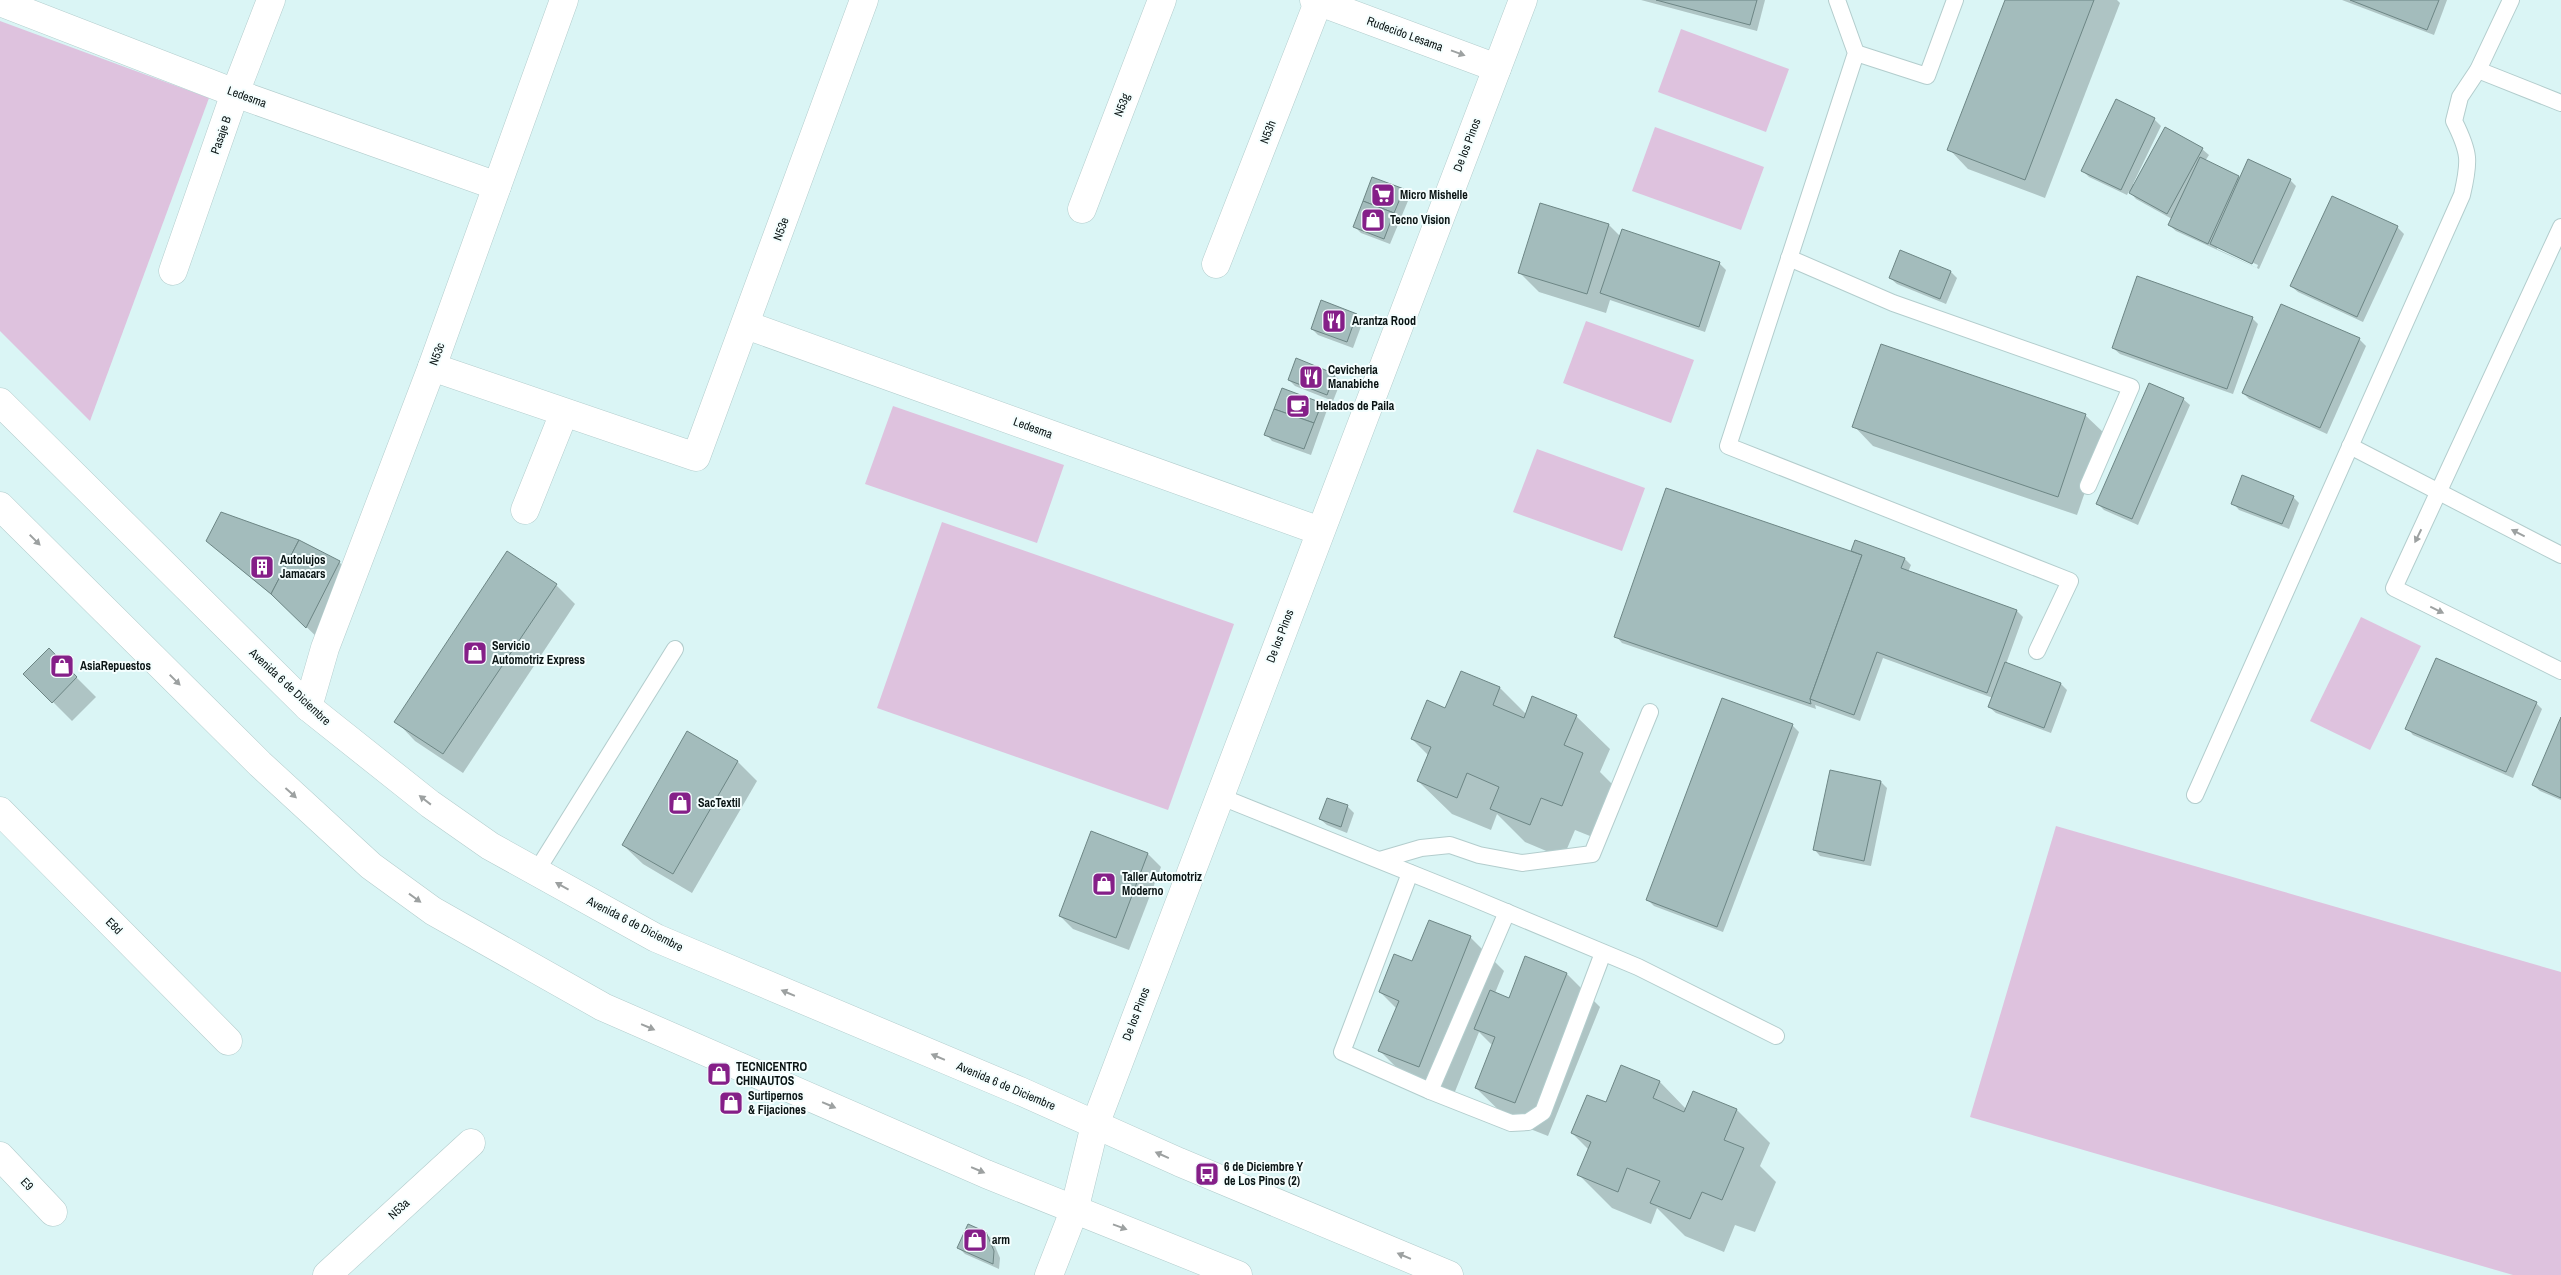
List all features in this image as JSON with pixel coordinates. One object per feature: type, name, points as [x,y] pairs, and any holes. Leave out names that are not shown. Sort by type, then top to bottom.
[{"type":"street","name":"Pasaje B","points":[[173,271],[236,93],[272,0]]},
{"type":"street","name":"N53c","points":[[308,707],[325,648],[432,367],[564,0]]},
{"type":"street","name":"N53e","points":[[564,413],[696,458],[864,0]]},
{"type":"street","name":"N53g","points":[[1082,209],[1162,0]]},
{"type":"street","name":"De los Pinos","points":[[1050,1275],[1074,1211],[1095,1125],[1523,0]]},
{"type":"street","name":"Rudecido Lesama","points":[[1317,1],[1497,68]]},
{"type":"street","name":"N53h","points":[[1216,264],[1317,1]]},
{"type":"street","name":"Ledesma","points":[[0,2],[236,93],[497,186]]},
{"type":"street","name":"Ledesma","points":[[746,325],[1320,531]]},
{"type":"street","points":[[432,367],[564,413],[525,510]]},
{"type":"street","name":"Avenida 6 de Diciembre","points":[[0,402],[308,707],[430,804],[490,846],[656,938],[1449,1275]]},
{"type":"street","points":[[0,506],[260,764],[371,866],[433,911],[603,1007],[1074,1211],[1147,1237],[1238,1275]]},
{"type":"street","name":"E8d","points":[[0,811],[228,1041]]},
{"type":"street","name":"N53a","points":[[327,1275],[471,1142]]},
{"type":"street","name":"E9","points":[[0,1156],[53,1212]]},
{"type":"lane","points":[[1837,0],[1856,53],[1728,446],[2070,581],[2037,651]]},
{"type":"lane","points":[[1856,53],[1927,76],[1955,0]]},
{"type":"lane","points":[[2195,795],[2462,195],[2468,168],[2466,146],[2454,122],[2460,98],[2478,70],[2511,0]]},
{"type":"lane","points":[[2478,70],[2561,102]]},
{"type":"lane","points":[[2561,227],[2394,588],[2561,671]]},
{"type":"lane","points":[[1789,258],[1893,303],[2131,387],[2088,486]]},
{"type":"lane","points":[[2350,446],[2561,555]]},
{"type":"lane","points":[[536,872],[675,649]]},
{"type":"lane","points":[[1380,860],[1421,848],[1450,845],[1479,855],[1522,863],[1592,854],[1650,712]]},
{"type":"lane","points":[[1219,796],[1380,860],[1638,967],[1776,1036]]},
{"type":"lane","points":[[1410,873],[1342,1052],[1430,1091],[1511,1123],[1528,1122],[1544,1112],[1603,953]]},
{"type":"lane","points":[[1430,1091],[1507,912]]},
{"type":"shaded area","points":[[0,21],[209,98],[90,421],[0,331]]},
{"type":"shaded area","points":[[1681,29],[1789,69],[1766,132],[1658,92]]},
{"type":"shaded area","points":[[1655,127],[1764,167],[1741,230],[1632,191]]},
{"type":"shaded area","points":[[1586,321],[1694,360],[1671,423],[1563,383]]},
{"type":"shaded area","points":[[893,406],[1064,465],[1037,543],[865,484]]},
{"type":"shaded area","points":[[1537,449],[1645,488],[1622,551],[1513,512]]},
{"type":"shaded area","points":[[942,522],[1234,624],[1168,810],[877,708]]},
{"type":"shaded area","points":[[2361,617],[2421,646],[2370,750],[2310,721]]},
{"type":"shaded area","points":[[2056,826],[2561,972],[2561,1275],[2513,1275],[1970,1117]]},
{"type":"building","points":[[1656,0],[1757,0],[1750,25]]},
{"type":"building","points":[[2005,0],[2094,0],[2025,180],[1947,150]]},
{"type":"building","points":[[2350,0],[2439,0],[2427,30]]},
{"type":"building","points":[[2116,99],[2155,118],[2121,190],[2081,171]]},
{"type":"building","points":[[2165,127],[2203,148],[2167,214],[2129,193]]},
{"type":"building","points":[[2200,157],[2239,176],[2208,244],[2168,225]]},
{"type":"building","points":[[2248,159],[2291,179],[2252,264],[2210,244]]},
{"type":"building","name":"Micro Mishelle","points":[[1372,177],[1404,189],[1394,213],[1363,201]]},
{"type":"building","points":[[2332,196],[2398,226],[2357,317],[2290,286]]},
{"type":"building","name":"Tecno Vision","points":[[1363,201],[1394,213],[1384,239],[1353,227]]},
{"type":"building","points":[[1540,203],[1609,224],[1587,294],[1518,273]]},
{"type":"building","points":[[1622,229],[1720,262],[1699,327],[1600,293]]},
{"type":"building","points":[[1900,250],[1951,271],[1940,299],[1889,278]]},
{"type":"building","points":[[2137,276],[2253,317],[2227,389],[2112,348]]},
{"type":"building","name":"Arantza Rood","points":[[1321,300],[1357,314],[1347,342],[1311,329]]},
{"type":"building","points":[[2281,304],[2360,338],[2320,428],[2242,393]]},
{"type":"building","points":[[1881,344],[2086,414],[2058,497],[1852,427]]},
{"type":"building","name":"Cevicheria Manabiche","points":[[1296,358],[1335,374],[1327,395],[1288,380]]},
{"type":"building","points":[[2149,383],[2184,398],[2132,519],[2096,504]]},
{"type":"building","name":"Helados de Paila","points":[[1282,388],[1322,403],[1314,423],[1274,409]]},
{"type":"building","points":[[1274,409],[1314,423],[1304,449],[1264,435]]},
{"type":"building","points":[[2242,475],[2294,496],[2282,524],[2231,504]]},
{"type":"building","points":[[1666,488],[1862,555],[1810,699],[1811,704],[1614,637]]},
{"type":"building","name":"Autolujos Jamacars","points":[[221,512],[299,540],[271,594],[206,541]]},
{"type":"building","points":[[299,540],[340,561],[306,628],[271,594]]},
{"type":"building","points":[[1855,540],[1905,558],[1901,568],[2017,610],[1987,693],[1877,652],[1854,715],[1810,699],[1862,555],[1851,551]]},
{"type":"building","name":"Servicio Automotriz Express","points":[[507,551],[557,584],[443,754],[394,722]]},
{"type":"building","points":[[49,648],[77,677],[52,703],[23,674]]},
{"type":"building","points":[[2436,658],[2537,702],[2506,772],[2405,729]]},
{"type":"building","points":[[2005,662],[2061,683],[2044,728],[1988,707]]},
{"type":"building","points":[[1461,671],[1500,687],[1493,705],[1524,718],[1532,696],[1577,715],[1564,745],[1583,753],[1562,806],[1541,798],[1530,825],[1490,809],[1499,787],[1467,773],[1457,798],[1417,781],[1431,747],[1411,739],[1427,700],[1445,708]]},
{"type":"building","points":[[1722,698],[1793,724],[1717,927],[1646,900]]},
{"type":"building","points":[[2561,717],[2561,798],[2532,785]]},
{"type":"building","name":"SacTextil","points":[[687,731],[738,761],[673,874],[622,845]]},
{"type":"building","points":[[1830,770],[1881,781],[1864,861],[1813,850]]},
{"type":"building","points":[[1327,798],[1348,805],[1341,827],[1319,819]]},
{"type":"building","name":"Taller Automotriz Moderno","points":[[1091,831],[1148,853],[1116,938],[1059,916]]},
{"type":"building","points":[[1429,920],[1471,936],[1419,1067],[1378,1051],[1399,1001],[1379,992],[1394,954],[1412,961]]},
{"type":"building","points":[[1525,956],[1567,973],[1515,1103],[1475,1088],[1495,1037],[1474,1029],[1490,990],[1509,998]]},
{"type":"building","points":[[1621,1065],[1660,1081],[1653,1098],[1684,1112],[1693,1091],[1737,1109],[1724,1140],[1744,1148],[1722,1200],[1702,1192],[1690,1219],[1650,1203],[1660,1181],[1627,1168],[1618,1192],[1577,1175],[1591,1142],[1571,1133],[1587,1095],[1606,1102]]},
{"type":"building","name":"arm","points":[[968,1224],[986,1232],[994,1251],[993,1264],[957,1248]]},
{"type":"place","name":"Micro Mishelle","points":[[1383,195]]},
{"type":"place","name":"Tecno Vision","points":[[1373,220]]},
{"type":"place","name":"Arantza Rood","points":[[1334,321]]},
{"type":"place","name":"Cevicheria Manabiche","points":[[1311,377]]},
{"type":"place","name":"Helados de Paila","points":[[1298,406]]},
{"type":"place","name":"Autolujos Jamacars","points":[[262,567]]},
{"type":"place","name":"Servicio Automotriz Express","points":[[475,653]]},
{"type":"place","name":"AsiaRepuestos","points":[[62,666]]},
{"type":"place","name":"SacTextil","points":[[680,803]]},
{"type":"place","name":"Taller Automotriz Moderno","points":[[1104,884]]},
{"type":"place","name":"TECNICENTRO CHINAUTOS","points":[[719,1074]]},
{"type":"place","name":"Surtipernos & Fijaciones","points":[[731,1103]]},
{"type":"place","name":"6 de Diciembre Y de Los Pinos (2)","points":[[1207,1174]]},
{"type":"place","name":"arm","points":[[975,1240]]}]
